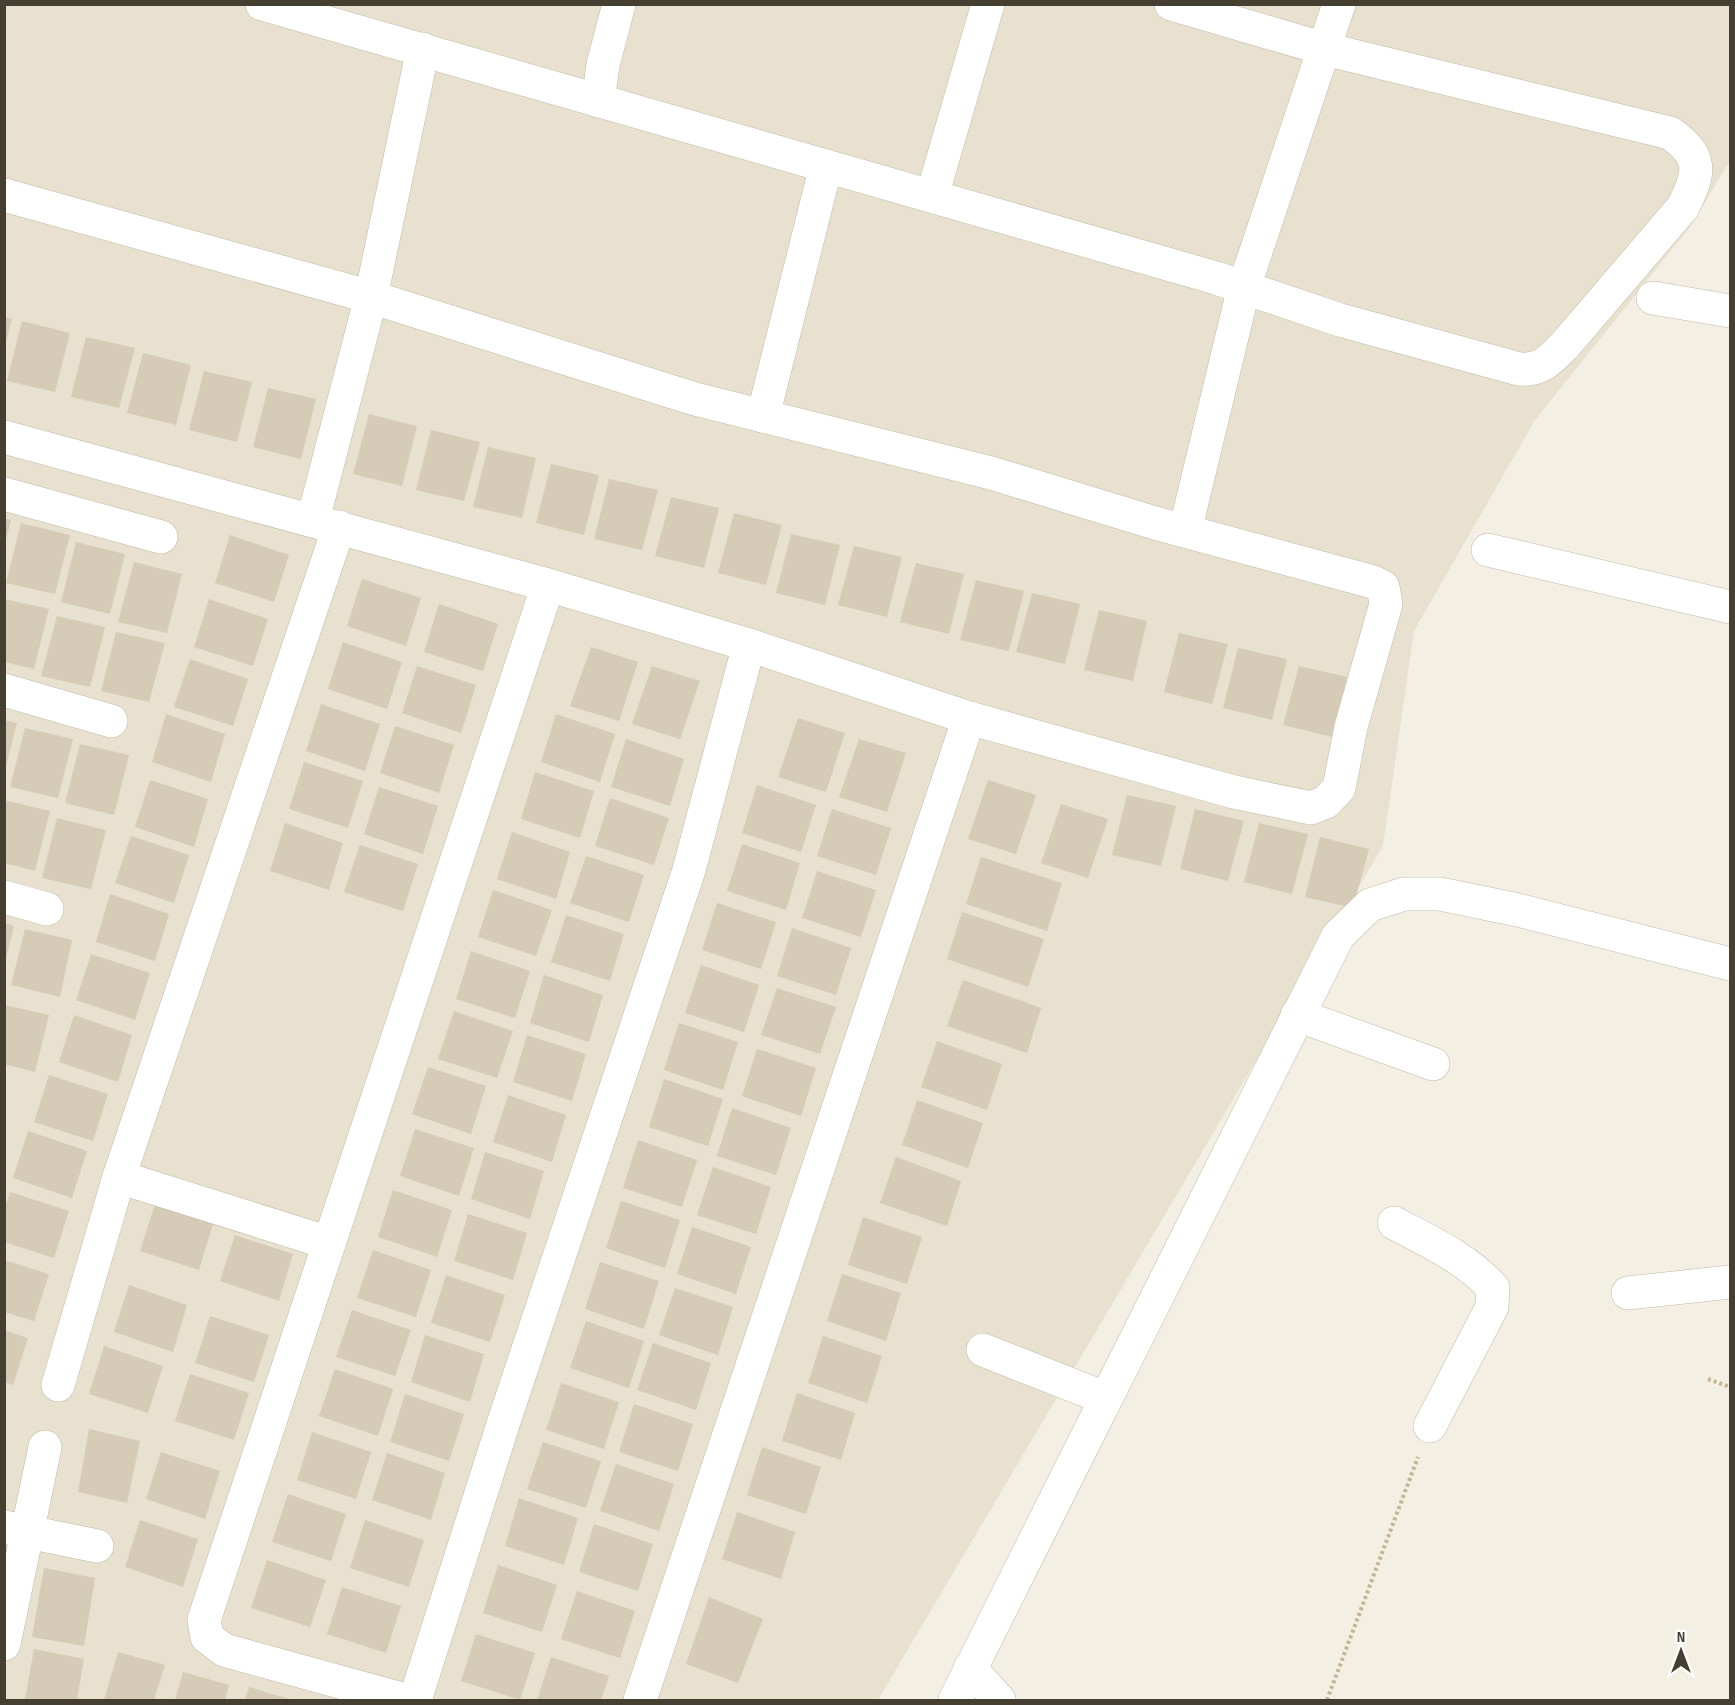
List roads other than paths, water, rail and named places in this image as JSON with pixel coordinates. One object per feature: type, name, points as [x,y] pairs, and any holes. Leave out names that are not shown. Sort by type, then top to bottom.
[{"type":"street","points":[[262,4],[362,17],[423,49],[1244,287],[1340,320],[1531,370],[1546,364],[1565,345],[1683,207],[1696,182],[1697,164],[1688,146],[1670,133],[1325,49],[1170,4]]},
{"type":"street","points":[[598,101],[603,65],[619,4]]},
{"type":"street","points":[[932,196],[988,4]]},
{"type":"street","points":[[1185,531],[1244,287],[1339,4]]},
{"type":"street","points":[[58,1384],[119,1177],[326,524],[423,49]]},
{"type":"street","points":[[762,416],[826,166]]},
{"type":"street","points":[[4,195],[371,297],[694,399],[991,473],[1185,531],[1373,582],[1383,588],[1386,604],[1351,726],[1339,788],[1326,802],[1311,808],[1234,792],[969,718],[750,645],[548,585],[4,438]]},
{"type":"street","points":[[1653,298],[1731,311]]},
{"type":"street","points":[[4,494],[161,537]]},
{"type":"street","points":[[1488,550],[1731,607]]},
{"type":"street","points":[[405,1701],[224,1650],[207,1637],[204,1620],[548,585]]},
{"type":"street","points":[[415,1701],[507,1412],[689,870],[750,645]]},
{"type":"street","points":[[4,690],[111,721]]},
{"type":"street","points":[[640,1701],[969,718]]},
{"type":"street","points":[[954,1701],[1338,936],[1370,905],[1404,894],[1440,894],[1518,910],[1731,964]]},
{"type":"street","points":[[4,897],[48,909]]},
{"type":"street","points":[[1297,1015],[1433,1064]]},
{"type":"street","points":[[119,1177],[329,1243]]},
{"type":"street","points":[[1394,1223],[1453,1254],[1479,1272],[1493,1288],[1492,1307],[1430,1426]]},
{"type":"street","points":[[1628,1293],[1731,1282]]},
{"type":"street","points":[[984,1350],[1105,1398]]},
{"type":"street","points":[[4,1644],[15,1529],[45,1447]]},
{"type":"street","points":[[15,1529],[97,1546]]},
{"type":"street","points":[[970,1668],[999,1701]]}]
